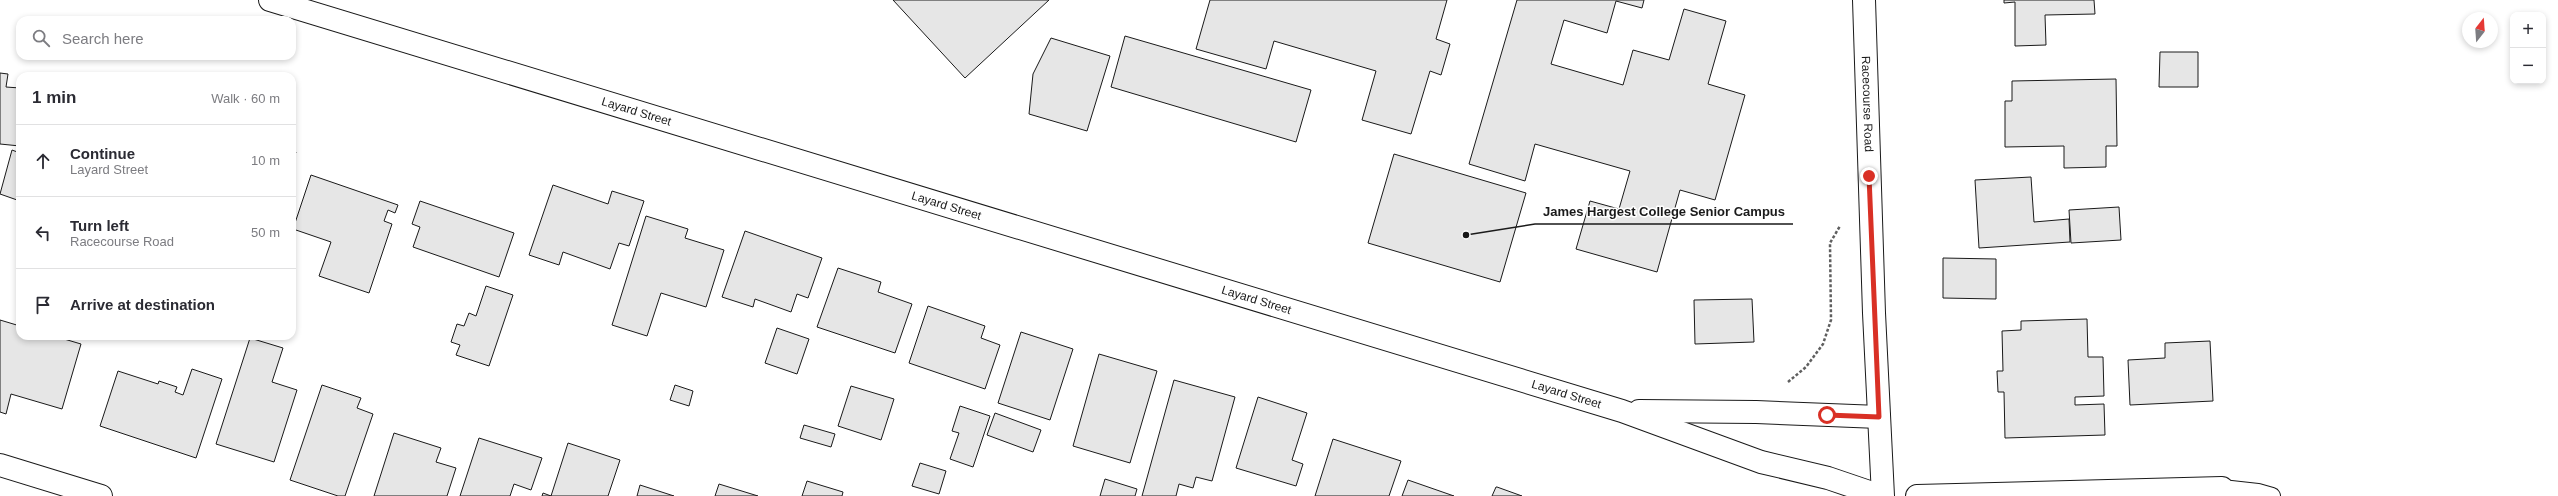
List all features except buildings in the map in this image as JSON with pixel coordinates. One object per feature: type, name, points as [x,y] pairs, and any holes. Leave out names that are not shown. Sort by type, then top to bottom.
[{"type":"street","name":"Layard Street","points":[[270,0],[1622,411],[1761,462],[1828,478],[1882,496]]},
{"type":"street","name":"Racecourse Road","points":[[1864,0],[1882,496]]},
{"type":"street","name":"Layard Street","points":[[1622,411],[1756,412],[1879,417]]},
{"type":"street","points":[[0,465],[102,496]]},
{"type":"street","points":[[1917,496],[2222,488]]},
{"type":"lane","points":[[2222,488],[2258,492],[2272,496]]},
{"type":"path","points":[[1785,384],[1806,367],[1824,344],[1831,320],[1830,243],[1842,223]]},
{"type":"place","name":"James Hargest College Senior Campus","points":[[1466,235]]},
{"type":"route","points":[[1827,415],[1879,417],[1869,176]]}]
